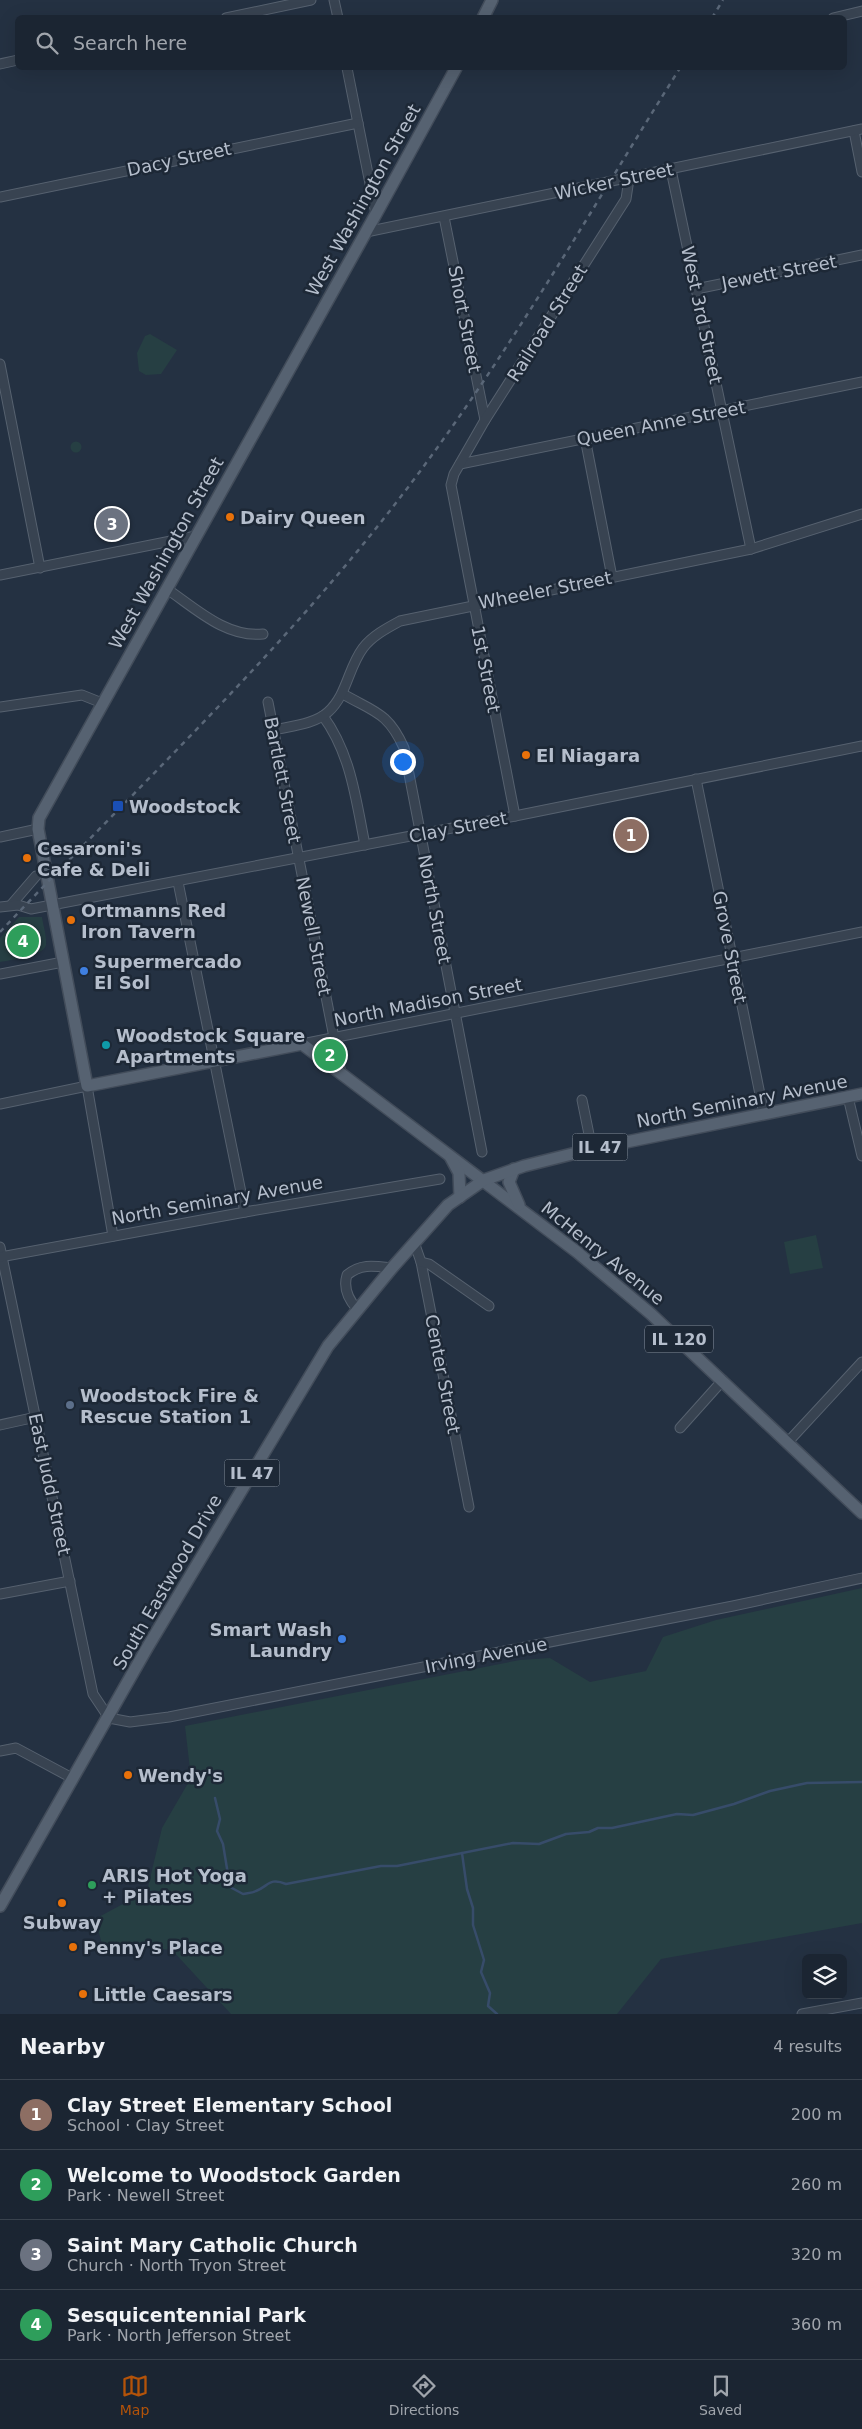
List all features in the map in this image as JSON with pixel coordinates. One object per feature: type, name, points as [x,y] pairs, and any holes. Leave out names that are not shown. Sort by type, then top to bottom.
[{"type":"main road","points":[[484,15],[492,0]]},
{"type":"main road","name":"West Washington Street","points":[[87,1086],[38,829],[39,818],[455,70]]},
{"type":"main road","name":"North Madison Street","points":[[87,1086],[302,1044]]},
{"type":"main road","name":"McHenry Avenue","points":[[302,1044],[484,1180],[651,1314],[862,1513]]},
{"type":"main road","name":"North Seminary Avenue","points":[[484,1180],[514,1169],[592,1149],[862,1094]]},
{"type":"main road","points":[[449,1154],[459,1173],[460,1197]]},
{"type":"main road","points":[[514,1169],[509,1182],[521,1209]]},
{"type":"main road","name":"South Eastwood Drive","points":[[0,1906],[72,1778],[109,1718],[147,1648],[328,1346],[414,1242],[448,1205],[484,1180]]},
{"type":"street","points":[[240,15],[311,0]]},
{"type":"street","points":[[334,0],[337,15]]},
{"type":"street","points":[[847,15],[862,12]]},
{"type":"street","points":[[0,64],[15,61]]},
{"type":"street","points":[[347,70],[376,214]]},
{"type":"street","name":"Dacy Street","points":[[0,197],[358,123]]},
{"type":"street","points":[[858,130],[862,172]]},
{"type":"street","name":"Wicker Street","points":[[366,232],[629,180],[858,130]]},
{"type":"street","name":"West 3rd Street","points":[[671,170],[751,549]]},
{"type":"street","name":"Railroad Street","points":[[460,464],[485,420],[626,198],[629,180]]},
{"type":"street","name":"Short Street","points":[[444,217],[485,420]]},
{"type":"street","name":"Jewett Street","points":[[696,289],[862,255]]},
{"type":"street","points":[[0,364],[40,568]]},
{"type":"street","name":"Queen Anne Street","points":[[460,464],[862,382]]},
{"type":"street","points":[[585,438],[612,577]]},
{"type":"street","name":"1st Street","points":[[460,464],[451,485],[515,816]]},
{"type":"street","name":"Wheeler Street","points":[[274,730],[298,725],[323,716],[343,694],[363,648],[383,630],[400,621],[751,549],[862,514]]},
{"type":"street","points":[[0,575],[196,536]]},
{"type":"street","points":[[167,588],[235,633],[262,634]]},
{"type":"street","points":[[0,707],[82,694],[102,703]]},
{"type":"street","name":"North Street","points":[[343,694],[372,708],[388,720],[404,748],[482,1152]]},
{"type":"street","name":"Bartlett Street","points":[[268,702],[298,858]]},
{"type":"street","points":[[323,716],[344,751],[349,767],[364,845]]},
{"type":"street","name":"Clay Street","points":[[0,907],[10,906],[31,909],[178,882],[862,746]]},
{"type":"street","name":"Grove Street","points":[[696,779],[764,1114]]},
{"type":"street","points":[[0,837],[38,829]]},
{"type":"street","name":"Newell Street","points":[[298,858],[341,1073]]},
{"type":"street","points":[[10,906],[36,876]]},
{"type":"street","points":[[178,882],[245,1212]]},
{"type":"street","name":"North Madison Street","points":[[302,1044],[862,932]]},
{"type":"street","points":[[0,974],[63,962]]},
{"type":"street","points":[[87,1086],[113,1236]]},
{"type":"street","name":"North Madison Street","points":[[0,1104],[87,1086]]},
{"type":"street","points":[[848,1097],[862,1156]]},
{"type":"street","points":[[582,1100],[592,1149]]},
{"type":"street","name":"North Seminary Avenue","points":[[1,1257],[245,1212],[440,1179]]},
{"type":"street","name":"Center Street","points":[[414,1242],[421,1262],[469,1507]]},
{"type":"street","name":"East Judd Street","points":[[0,1247],[93,1694],[109,1718]]},
{"type":"street","points":[[421,1262],[429,1264],[489,1306]]},
{"type":"street","points":[[357,1309],[350,1302],[347,1293],[345,1283],[347,1275],[358,1267],[392,1268]]},
{"type":"street","points":[[788,1442],[862,1362]]},
{"type":"street","points":[[680,1428],[723,1380]]},
{"type":"street","points":[[0,1424],[36,1417]]},
{"type":"street","name":"Irving Avenue","points":[[109,1718],[130,1722],[169,1717],[733,1606],[862,1578]]},
{"type":"street","points":[[0,1594],[70,1581]]},
{"type":"street","points":[[0,1751],[16,1748],[72,1778]]},
{"type":"street","points":[[802,2014],[862,2003]]},
{"type":"green space","points":[[150,334],[177,350],[161,374],[146,375],[139,371],[137,353],[145,336]]},
{"type":"green space","points":[[74,442],[78,442],[81,447],[80,451],[74,452],[71,449],[71,445]]},
{"type":"green space","points":[[19,917],[42,917],[46,945],[44,949],[33,955],[0,962],[0,938]]},
{"type":"green space","points":[[332,1042],[336,1063],[313,1047]]},
{"type":"green space","points":[[816,1235],[823,1268],[790,1274],[784,1242]]},
{"type":"green space","points":[[862,1588],[862,1923],[661,1959],[617,2014],[231,2014],[172,1950],[102,1944],[95,1919],[147,1891],[162,1828],[191,1778],[185,1726],[520,1660],[550,1658],[590,1682],[646,1671],[663,1637],[716,1620]]},
{"type":"waterway","points":[[215,1798],[220,1819],[217,1831],[223,1844],[230,1887],[243,1894],[254,1892],[276,1881],[286,1884],[381,1866],[397,1866],[513,1843],[539,1844],[566,1834],[589,1832],[598,1828],[612,1828],[677,1814],[693,1815],[734,1804],[770,1791],[807,1783],[862,1782]]},
{"type":"waterway","points":[[462,1853],[467,1889],[473,1908],[473,1925],[484,1960],[481,1972],[490,1993],[488,2006],[497,2014]]},
{"type":"railway","points":[[714,15],[723,0]]},
{"type":"railway","points":[[0,932],[251,672],[300,619],[392,508],[432,456],[506,347],[679,70]]},
{"type":"place","name":"Dairy Queen","points":[[230,517]]},
{"type":"place","name":"Saint Mary Catholic Church","points":[[112,524]]},
{"type":"place","name":"El Niagara","points":[[526,755]]},
{"type":"place","name":"Woodstock","points":[[118,806]]},
{"type":"place","name":"Clay Street Elementary School","points":[[631,835]]},
{"type":"place","name":"Cesaroni's Cafe & Deli","points":[[27,858]]},
{"type":"place","name":"Ortmanns Red Iron Tavern","points":[[71,920]]},
{"type":"place","name":"Sesquicentennial Park","points":[[23,941]]},
{"type":"place","name":"Supermercado El Sol","points":[[84,971]]},
{"type":"place","name":"Woodstock Square Apartments","points":[[106,1045]]},
{"type":"place","name":"Welcome to Woodstock Garden","points":[[330,1055]]},
{"type":"place","name":"Woodstock Fire & Rescue Station 1","points":[[70,1405]]},
{"type":"place","name":"Smart Wash Laundry","points":[[342,1639]]},
{"type":"place","name":"Wendy's","points":[[128,1775]]},
{"type":"place","name":"ARIS Hot Yoga + Pilates","points":[[92,1885]]},
{"type":"place","name":"Subway","points":[[62,1903]]},
{"type":"place","name":"Penny's Place","points":[[73,1947]]},
{"type":"place","name":"Little Caesars","points":[[83,1994]]}]
